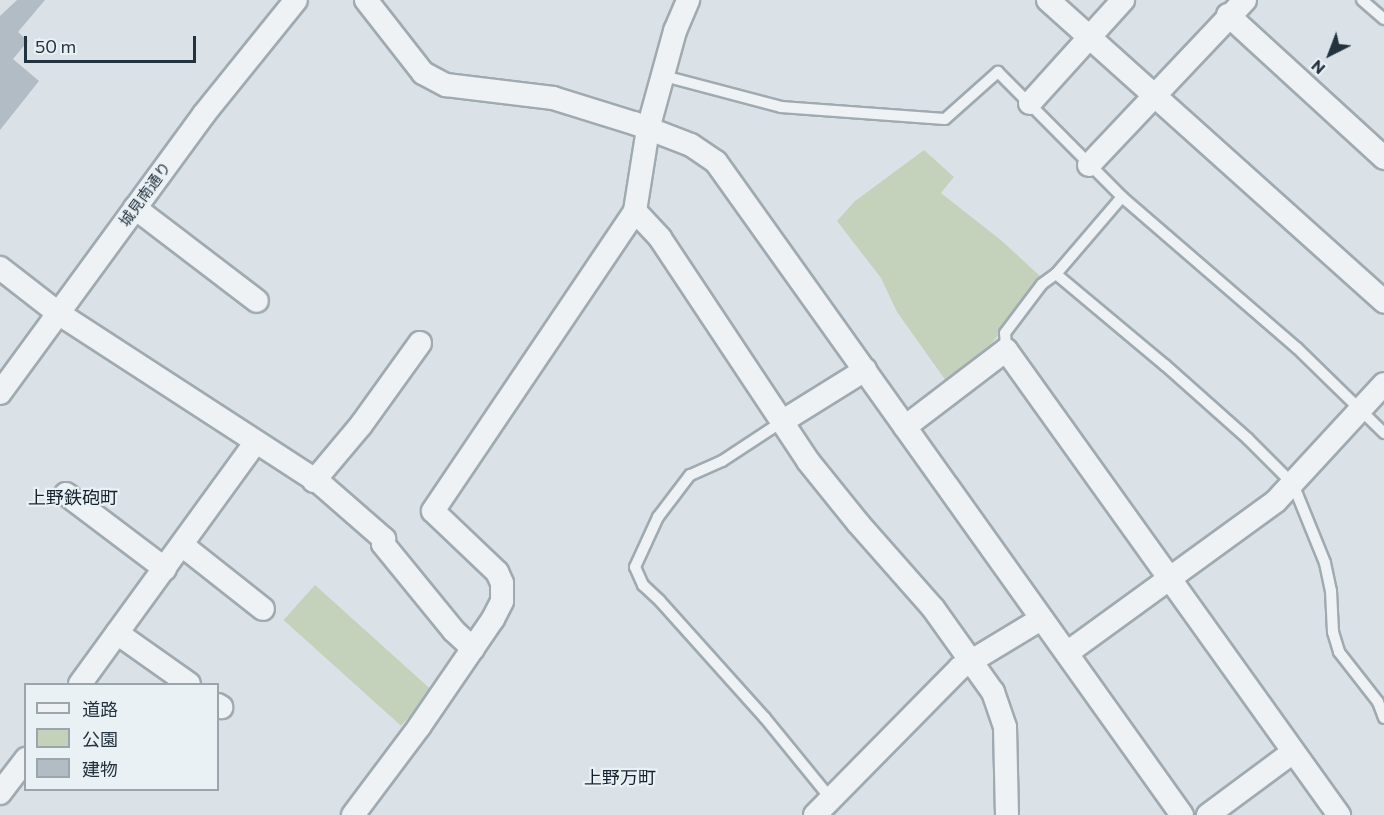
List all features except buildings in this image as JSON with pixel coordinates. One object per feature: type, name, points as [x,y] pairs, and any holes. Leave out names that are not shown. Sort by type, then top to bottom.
[{"type":"street","name":"城見南通り","points":[[0,393],[204,114],[296,0]]},
{"type":"street","points":[[366,0],[423,73],[446,85],[552,98],[691,145],[716,162],[1182,815]]},
{"type":"street","points":[[353,815],[419,727],[473,649],[502,601],[502,583],[497,572],[433,511],[635,211],[648,129],[675,31],[688,0]]},
{"type":"street","points":[[1048,0],[1384,302]]},
{"type":"street","points":[[1030,103],[1123,0]]},
{"type":"street","points":[[1089,165],[1236,6],[1384,158]]},
{"type":"street","points":[[135,208],[257,301]]},
{"type":"street","points":[[635,211],[660,238],[808,461],[858,523],[933,608],[993,692],[1005,727],[1007,815]]},
{"type":"street","points":[[0,268],[58,313],[314,481],[384,539],[383,544],[454,632],[473,649]]},
{"type":"street","points":[[314,481],[361,425],[420,343]]},
{"type":"street","points":[[905,427],[1006,350],[1339,815]]},
{"type":"street","points":[[783,421],[865,370]]},
{"type":"street","points":[[1067,653],[1276,501],[1384,384]]},
{"type":"street","points":[[81,683],[256,442]]},
{"type":"street","points":[[66,494],[165,569]]},
{"type":"street","points":[[182,545],[263,609]]},
{"type":"street","points":[[823,807],[960,668],[1041,619]]},
{"type":"street","points":[[117,633],[188,683]]},
{"type":"street","points":[[1208,815],[1293,752]]},
{"type":"street","points":[[0,793],[24,762]]},
{"type":"lane","points":[[1362,0],[1384,19]]},
{"type":"lane","points":[[664,76],[781,107],[897,118],[945,119],[998,72],[1122,197],[1208,269],[1361,409],[1384,433]]},
{"type":"lane","points":[[1006,350],[1005,333],[1042,284],[1056,274],[1122,197]]},
{"type":"lane","points":[[1056,274],[1165,365],[1248,439],[1293,484],[1325,563],[1331,591],[1333,632],[1339,652],[1378,702],[1384,718]]},
{"type":"lane","points":[[783,421],[722,461],[690,475],[658,517],[635,567],[643,585],[738,686],[823,807]]},
{"type":"green space","points":[[924,150],[954,177],[941,193],[1002,241],[1041,277],[984,354],[946,381],[897,312],[881,278],[837,221],[855,201]]},
{"type":"green space","points":[[315,585],[432,691],[401,726],[284,620]]},
{"type":"district","name":"上野鉄砲町","points":[[73,497]]},
{"type":"district","name":"上野万町","points":[[620,777]]}]
